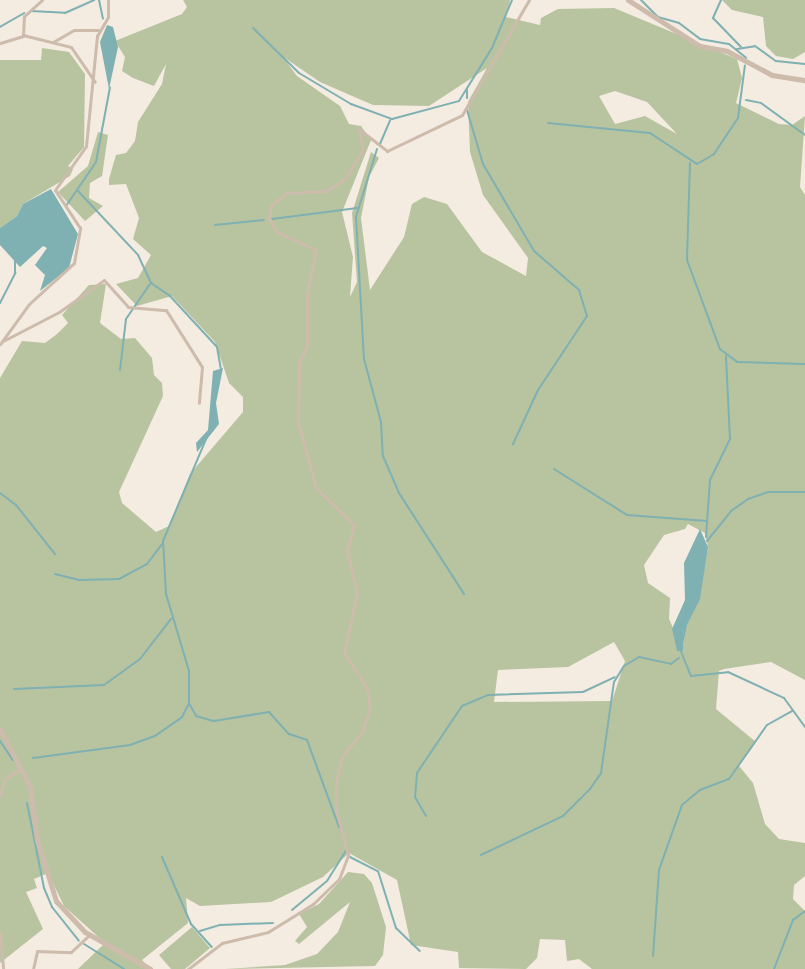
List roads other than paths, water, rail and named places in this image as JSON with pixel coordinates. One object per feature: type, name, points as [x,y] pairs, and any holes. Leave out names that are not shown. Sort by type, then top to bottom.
[{"type":"street","points":[[25,36],[24,16],[42,0]]},
{"type":"street","points":[[2,343],[29,304],[74,263],[80,228],[55,190],[86,146],[96,85],[99,30],[108,17],[108,0]]},
{"type":"street","points":[[188,969],[222,943],[272,930],[339,879],[349,850],[336,809],[336,782],[342,756],[362,732],[370,708],[367,688],[344,653],[357,593],[347,551],[353,522],[316,488],[298,422],[299,362],[306,349],[307,293],[316,250],[272,228],[271,206],[292,190],[319,192],[339,184],[363,149],[360,128],[375,146],[387,151],[462,115],[529,0]]},
{"type":"street","points":[[628,0],[700,46],[727,51],[772,75],[805,80]]},
{"type":"street","points":[[53,42],[74,30],[99,30]]},
{"type":"street","points":[[0,43],[25,36],[76,51],[96,85]]},
{"type":"street","points":[[2,343],[59,312],[104,280],[128,307],[166,310],[202,367],[199,403]]},
{"type":"street","points":[[0,729],[30,787],[37,840],[52,892],[89,935],[150,969]]},
{"type":"street","points":[[0,796],[5,779],[22,768]]},
{"type":"street","points":[[0,933],[3,969]]},
{"type":"street","points":[[33,969],[37,951],[71,952],[89,935]]},
{"type":"water","points":[[107,25],[113,27],[118,47],[109,89],[100,42]]},
{"type":"water","points":[[51,189],[78,234],[69,268],[40,291],[45,275],[35,265],[47,248],[43,246],[20,267],[0,245],[0,228],[17,216],[23,204]]},
{"type":"water","points":[[223,368],[216,403],[219,424],[197,452],[196,443],[208,430],[213,371]]},
{"type":"water","points":[[700,529],[708,547],[700,599],[683,633],[683,651],[677,651],[672,629],[685,600],[684,563]]},
{"type":"waterway","points":[[31,11],[65,13],[94,0]]},
{"type":"waterway","points":[[99,0],[103,19]]},
{"type":"waterway","points":[[253,28],[299,73],[351,104],[392,119],[459,101],[492,48],[512,0]]},
{"type":"waterway","points":[[641,0],[658,17],[679,23],[700,39],[729,44],[746,58]]},
{"type":"waterway","points":[[721,0],[713,18],[741,47]]},
{"type":"waterway","points":[[0,27],[24,13]]},
{"type":"waterway","points":[[737,49],[755,46],[776,61],[805,64]]},
{"type":"waterway","points":[[548,123],[650,133],[697,164],[714,154],[738,118],[745,65]]},
{"type":"waterway","points":[[66,206],[96,162],[110,87]]},
{"type":"waterway","points":[[467,90],[467,98]]},
{"type":"waterway","points":[[746,100],[761,103],[805,135]]},
{"type":"waterway","points":[[467,110],[483,164],[534,251],[579,290],[587,316],[538,390],[513,444]]},
{"type":"waterway","points":[[380,144],[390,120]]},
{"type":"waterway","points":[[377,149],[356,217],[364,359],[381,422],[383,456],[399,493],[464,594]]},
{"type":"waterway","points":[[690,163],[687,260],[720,349],[737,362],[805,364]]},
{"type":"waterway","points":[[78,191],[138,255],[151,283],[170,296],[217,347],[221,369]]},
{"type":"waterway","points":[[272,219],[357,208]]},
{"type":"waterway","points":[[215,225],[264,220]]},
{"type":"waterway","points":[[0,303],[15,273],[15,261]]},
{"type":"waterway","points":[[120,370],[126,319],[150,284]]},
{"type":"waterway","points":[[706,537],[710,480],[730,439],[726,356]]},
{"type":"waterway","points":[[33,758],[130,745],[155,736],[182,717],[189,703],[189,671],[166,594],[163,541],[207,437]]},
{"type":"waterway","points":[[554,469],[627,515],[707,521]]},
{"type":"waterway","points":[[707,541],[731,511],[748,499],[768,492],[805,492]]},
{"type":"waterway","points":[[0,493],[16,505],[55,554]]},
{"type":"waterway","points":[[55,574],[79,580],[119,579],[147,564],[162,544]]},
{"type":"waterway","points":[[14,689],[104,685],[140,659],[171,619]]},
{"type":"waterway","points":[[682,643],[686,626]]},
{"type":"waterway","points":[[680,649],[691,676],[728,672],[784,698],[805,727]]},
{"type":"waterway","points":[[481,855],[563,816],[590,789],[601,773],[614,682],[624,666],[639,657],[671,664],[679,658]]},
{"type":"waterway","points":[[426,816],[415,797],[417,773],[462,706],[488,695],[583,692],[615,677]]},
{"type":"waterway","points":[[190,705],[196,716],[214,721],[269,712],[289,734],[307,740],[339,827]]},
{"type":"waterway","points":[[653,956],[659,870],[682,805],[700,790],[729,779],[767,725],[792,711]]},
{"type":"waterway","points":[[0,741],[13,760]]},
{"type":"waterway","points":[[27,803],[44,888],[52,907],[79,941]]},
{"type":"waterway","points":[[292,910],[327,881],[346,851]]},
{"type":"waterway","points":[[162,857],[191,924],[212,947]]},
{"type":"waterway","points":[[350,857],[378,871],[396,928],[420,951]]},
{"type":"waterway","points":[[774,969],[793,920],[805,911]]},
{"type":"waterway","points":[[200,931],[220,925],[273,923]]},
{"type":"waterway","points":[[84,944],[124,969]]}]
